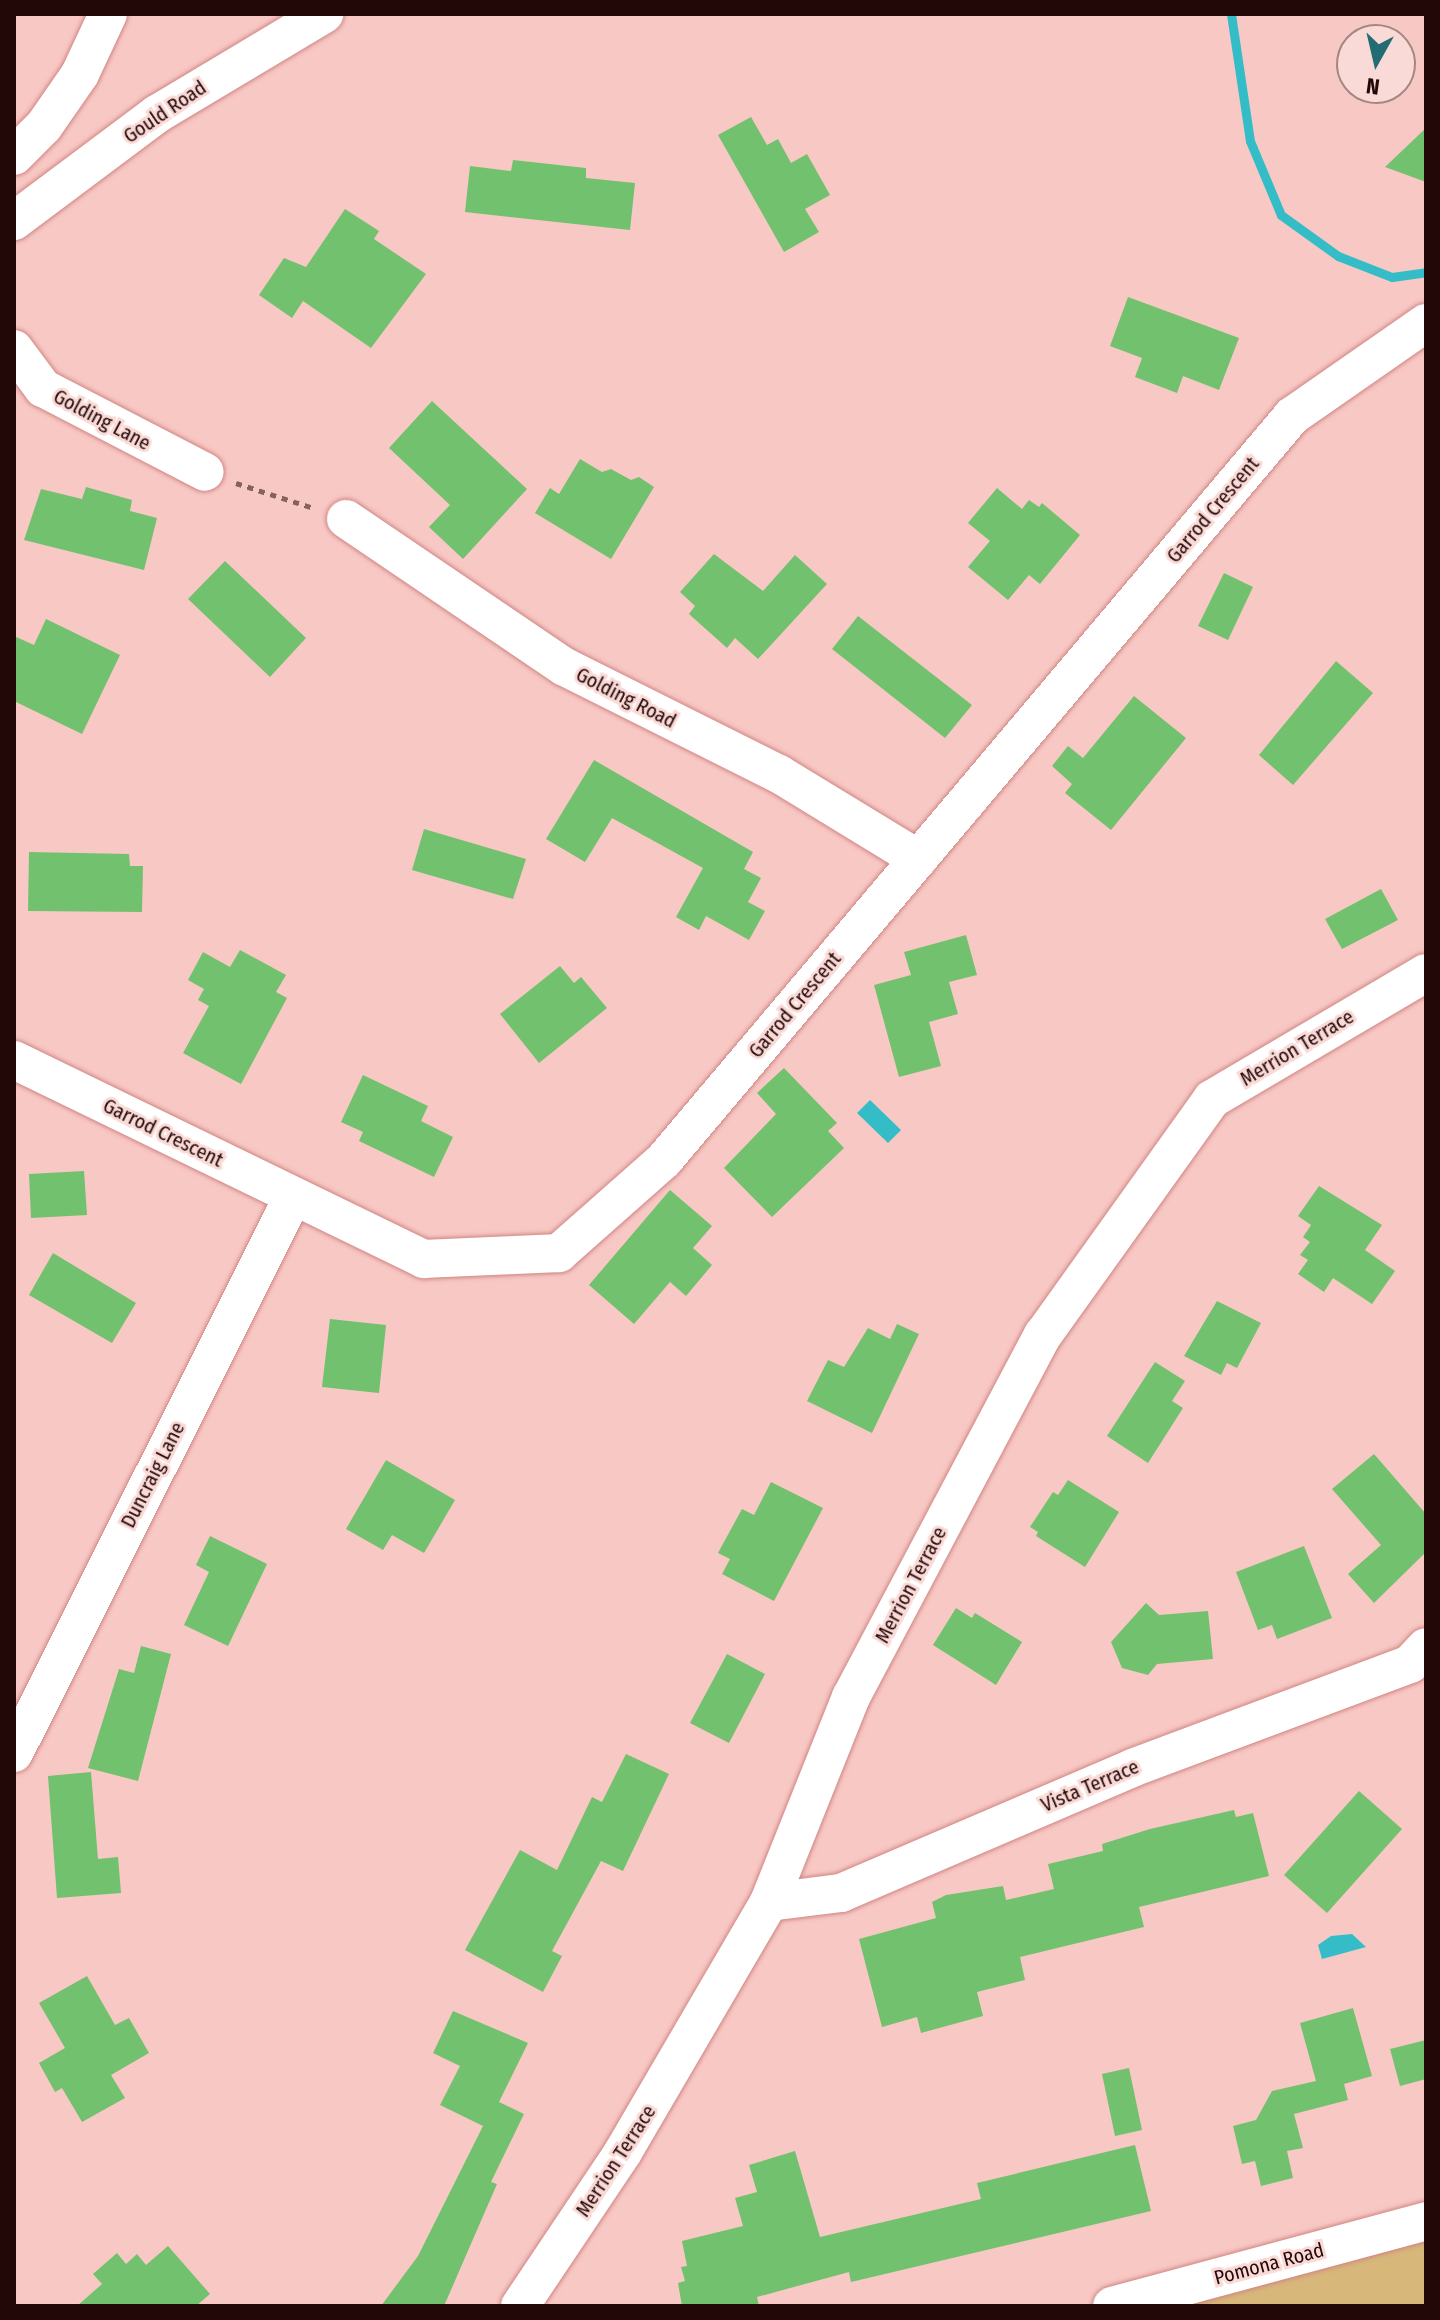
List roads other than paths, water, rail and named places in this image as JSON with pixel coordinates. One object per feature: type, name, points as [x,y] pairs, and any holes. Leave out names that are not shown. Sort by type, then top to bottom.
[{"type":"street","points":[[14,156],[44,126],[80,74],[108,14]]},
{"type":"street","name":"Gould Road","points":[[14,221],[157,114],[324,14]]},
{"type":"street","name":"Garrod Crescent","points":[[14,1060],[424,1259],[559,1253],[664,1160],[1292,416],[1426,323]]},
{"type":"street","name":"Golding Lane","points":[[14,349],[43,388],[205,472]]},
{"type":"street","name":"Golding Road","points":[[346,519],[565,667],[779,774],[918,859]]},
{"type":"street","name":"Merrion Terrace","points":[[520,2306],[623,2152],[769,1902],[851,1697],[1043,1335],[1212,1099],[1426,973]]},
{"type":"street","name":"Duncraig Lane","points":[[14,1753],[293,1197]]},
{"type":"street","name":"Vista Terrace","points":[[769,1902],[841,1893],[1161,1756],[1421,1667]]},
{"type":"street","name":"Pomona Road","points":[[1112,2306],[1426,2221]]},
{"type":"water","points":[[870,1100],[901,1130],[888,1143],[857,1113]]},
{"type":"water","points":[[1352,1934],[1366,1947],[1322,1959],[1318,1945],[1331,1936]]},
{"type":"waterway","points":[[1231,14],[1250,141],[1281,215],[1338,256],[1392,277],[1426,272]]}]
